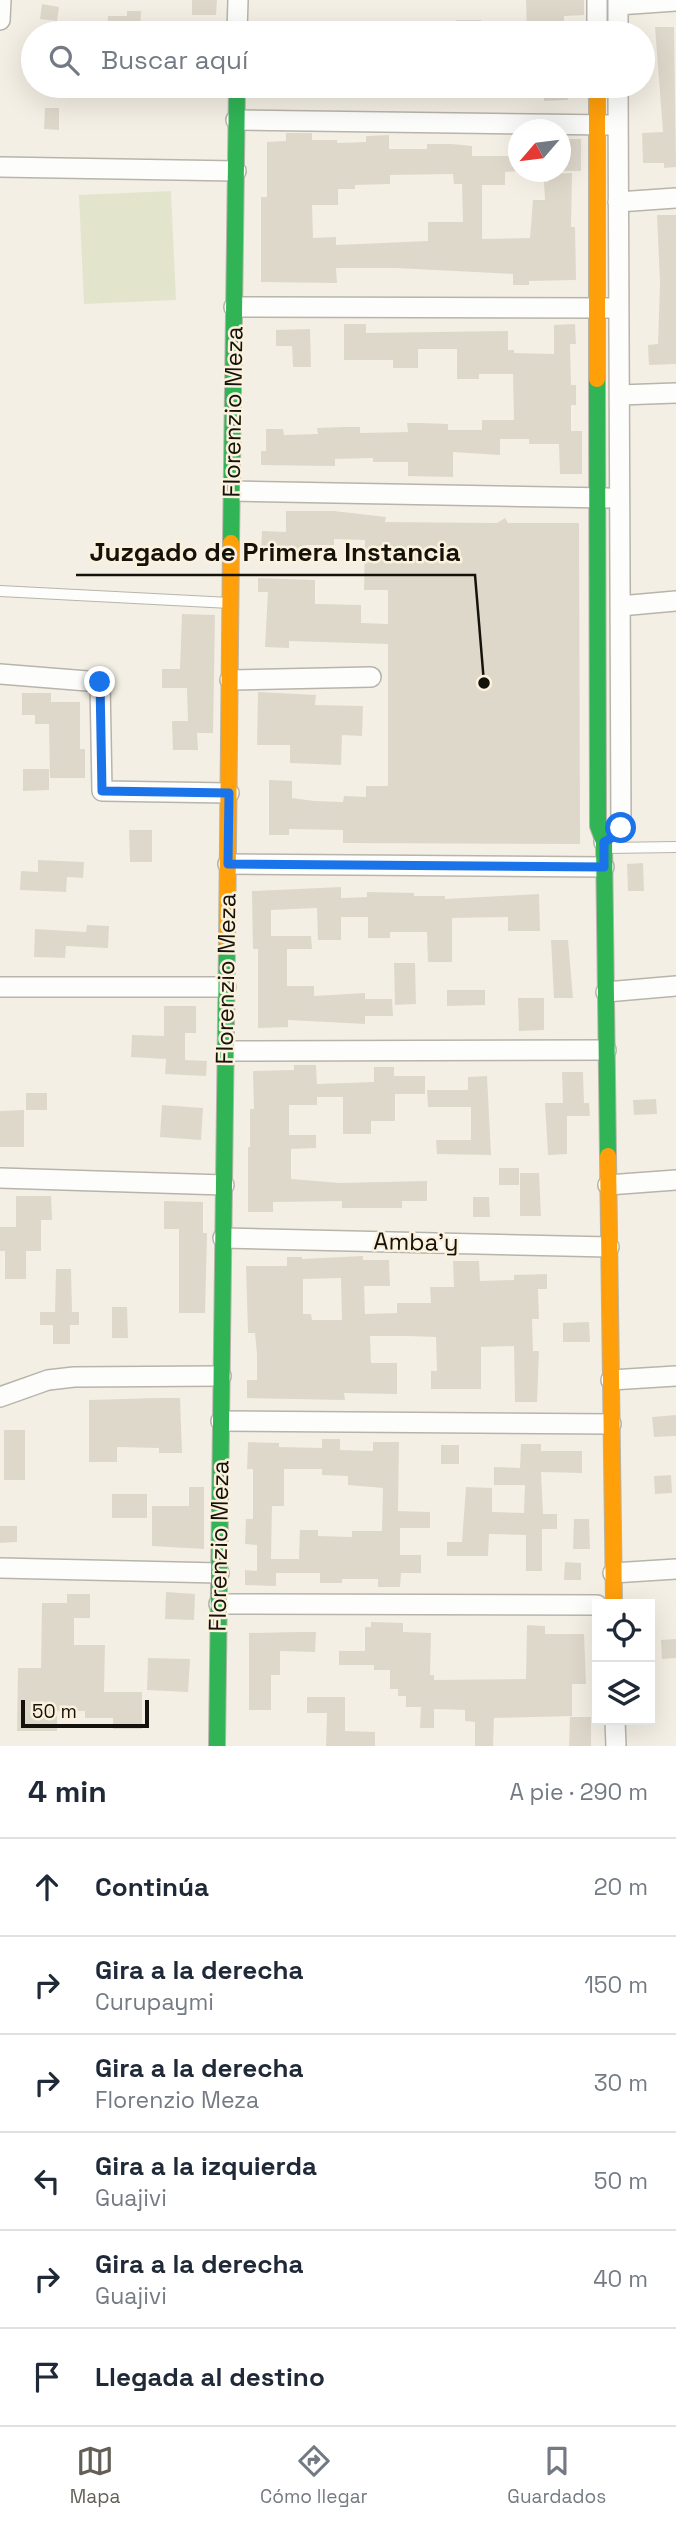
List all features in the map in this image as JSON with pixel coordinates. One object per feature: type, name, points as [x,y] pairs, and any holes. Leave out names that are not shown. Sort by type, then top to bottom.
[{"type":"street","points":[[0,20],[1,0]]},
{"type":"street","points":[[237,21],[238,0]]},
{"type":"street","points":[[597,0],[597,21]]},
{"type":"street","points":[[618,21],[618,2],[676,1]]},
{"type":"street","name":"Florenzio Meza","points":[[217,1746],[237,98]]},
{"type":"street","points":[[597,98],[598,826],[604,852],[614,1599]]},
{"type":"street","points":[[604,852],[621,828],[618,98]]},
{"type":"street","points":[[236,120],[618,125]]},
{"type":"street","points":[[0,167],[236,171]]},
{"type":"street","points":[[618,202],[676,198]]},
{"type":"street","points":[[234,307],[619,309]]},
{"type":"street","points":[[620,395],[676,393]]},
{"type":"street","points":[[232,491],[620,498]]},
{"type":"street","points":[[620,606],[676,601]]},
{"type":"street","points":[[0,674],[100,682],[102,791],[229,793]]},
{"type":"street","points":[[230,680],[371,677]]},
{"type":"street","points":[[228,864],[604,852]]},
{"type":"street","points":[[606,992],[676,986]]},
{"type":"street","points":[[0,987],[226,987]]},
{"type":"street","points":[[226,1051],[606,1050]]},
{"type":"street","points":[[0,1178],[224,1185]]},
{"type":"street","points":[[608,1185],[676,1180]]},
{"type":"street","name":"Amba'y","points":[[223,1238],[609,1247]]},
{"type":"street","points":[[0,1397],[48,1380],[74,1377],[221,1376]]},
{"type":"street","points":[[611,1381],[676,1376]]},
{"type":"street","points":[[221,1421],[611,1424]]},
{"type":"street","points":[[0,1568],[219,1573]]},
{"type":"street","points":[[613,1573],[676,1569]]},
{"type":"street","points":[[219,1604],[592,1605]]},
{"type":"street","points":[[615,1725],[615,1746]]},
{"type":"lane","points":[[0,591],[231,603]]},
{"type":"lane","points":[[604,852],[676,847]]},
{"type":"green space","points":[[171,191],[176,300],[84,304],[79,195]]},
{"type":"building","points":[[192,0],[217,0],[216,15],[192,15]]},
{"type":"building","points":[[526,0],[584,0],[584,15],[564,16],[564,21],[527,21]]},
{"type":"building","points":[[42,4],[59,7],[57,21],[40,19]]},
{"type":"building","points":[[127,11],[141,11],[141,21],[108,21],[108,16],[127,16]]},
{"type":"building","points":[[655,27],[674,27],[676,167],[664,168],[664,163],[643,163],[642,133],[663,132]]},
{"type":"building","points":[[544,98],[568,98],[568,100],[544,101]]},
{"type":"building","points":[[45,108],[59,108],[59,130],[44,129]]},
{"type":"building","points":[[286,133],[312,133],[312,140],[337,140],[337,143],[366,142],[366,136],[389,135],[389,149],[427,149],[427,144],[452,144],[472,146],[472,156],[508,156],[505,185],[482,185],[482,239],[530,238],[533,200],[545,200],[544,182],[571,182],[572,173],[571,227],[575,227],[576,280],[529,281],[529,285],[513,285],[513,274],[336,268],[337,283],[261,282],[261,197],[267,197],[267,142],[286,141]],"holes":[[[453,174],[454,184],[462,184],[463,222],[428,222],[428,241],[336,245],[336,237],[313,238],[312,205],[338,205],[338,189],[355,189],[355,185],[390,184],[390,175]]]},
{"type":"building","points":[[571,139],[581,139],[581,171],[571,171]]},
{"type":"building","points":[[657,215],[676,215],[676,364],[649,365],[648,345],[658,344],[660,283]]},
{"type":"building","points":[[344,324],[366,324],[366,333],[508,331],[508,350],[514,350],[514,353],[554,354],[554,325],[575,324],[576,344],[570,344],[571,385],[576,385],[576,405],[571,405],[571,431],[582,431],[582,474],[560,474],[559,444],[529,444],[529,439],[500,439],[500,455],[453,452],[453,477],[408,476],[408,462],[373,462],[373,458],[335,459],[335,466],[261,465],[261,451],[266,451],[266,429],[283,429],[284,435],[318,434],[317,428],[343,427],[360,427],[360,433],[408,432],[407,423],[421,423],[448,424],[448,430],[482,430],[482,420],[514,420],[513,374],[479,374],[479,379],[457,379],[457,349],[418,349],[418,368],[393,368],[393,360],[344,360]]},
{"type":"building","points":[[310,329],[311,367],[293,367],[292,346],[276,346],[276,330]]},
{"type":"building","points":[[286,511],[334,511],[386,517],[385,522],[497,523],[505,518],[508,523],[579,523],[580,844],[343,843],[343,830],[289,829],[289,835],[269,835],[269,780],[292,781],[292,798],[314,801],[343,802],[344,796],[366,797],[366,786],[388,786],[388,644],[289,641],[289,648],[265,647],[268,592],[258,592],[258,578],[315,580],[315,604],[361,605],[361,623],[388,624],[388,590],[364,590],[365,540],[334,539],[334,545],[306,545],[306,552],[261,552],[262,531],[286,532]]},
{"type":"building","points":[[182,614],[215,615],[213,733],[197,733],[198,750],[173,750],[172,721],[188,721],[187,688],[162,688],[162,669],[180,669]]},
{"type":"building","points":[[258,692],[316,695],[315,705],[363,706],[362,736],[342,735],[341,765],[290,763],[290,745],[257,745]]},
{"type":"building","points":[[22,693],[51,693],[51,702],[80,702],[80,749],[85,749],[85,778],[50,778],[49,724],[35,724],[35,715],[22,715]]},
{"type":"building","points":[[23,769],[49,769],[49,790],[23,791]]},
{"type":"building","points":[[129,830],[152,830],[152,862],[130,862]]},
{"type":"building","points":[[38,860],[84,862],[83,878],[67,877],[66,892],[20,890],[21,871],[38,872]]},
{"type":"building","points":[[643,863],[644,891],[628,891],[627,864]]},
{"type":"building","points":[[341,887],[341,898],[367,897],[367,892],[414,893],[414,896],[445,896],[445,899],[539,894],[540,931],[508,931],[508,917],[452,918],[452,962],[428,962],[427,932],[390,932],[390,938],[368,938],[368,917],[341,917],[341,940],[318,940],[317,908],[271,910],[271,936],[311,936],[312,949],[287,949],[287,986],[314,986],[314,996],[365,993],[365,999],[392,999],[393,1016],[365,1016],[365,1024],[288,1020],[288,1027],[258,1028],[258,949],[253,949],[252,891]]},
{"type":"building","points":[[87,925],[109,926],[108,948],[66,946],[65,958],[34,957],[35,929],[86,932]]},
{"type":"building","points":[[551,940],[568,940],[573,998],[554,998]]},
{"type":"building","points":[[394,963],[415,963],[416,1004],[395,1005]]},
{"type":"building","points":[[447,990],[485,990],[485,1005],[447,1006]]},
{"type":"building","points":[[518,998],[544,998],[544,1030],[519,1031]]},
{"type":"building","points":[[164,1006],[196,1006],[196,1033],[185,1033],[185,1060],[207,1061],[206,1076],[165,1074],[166,1059],[131,1057],[132,1035],[164,1036]]},
{"type":"building","points":[[294,1065],[316,1065],[317,1084],[374,1082],[374,1067],[394,1067],[394,1076],[425,1076],[425,1094],[395,1094],[395,1121],[371,1121],[371,1134],[343,1134],[343,1097],[317,1097],[317,1105],[289,1105],[289,1135],[316,1135],[316,1148],[291,1149],[291,1179],[340,1183],[427,1181],[427,1201],[402,1201],[402,1208],[342,1208],[342,1201],[273,1202],[273,1212],[248,1212],[250,1109],[254,1109],[253,1071],[294,1070]]},
{"type":"building","points":[[562,1072],[583,1072],[584,1103],[589,1103],[590,1116],[567,1116],[567,1154],[548,1155],[545,1103],[563,1103]]},
{"type":"building","points":[[487,1076],[491,1155],[437,1154],[436,1140],[471,1140],[471,1107],[428,1107],[427,1090],[468,1090],[468,1077]]},
{"type":"building","points":[[26,1093],[47,1093],[47,1110],[26,1110]]},
{"type":"building","points":[[656,1099],[657,1114],[634,1115],[633,1100]]},
{"type":"building","points":[[162,1105],[203,1108],[201,1140],[160,1137]]},
{"type":"building","points":[[24,1110],[24,1147],[0,1147],[0,1111]]},
{"type":"building","points":[[499,1168],[519,1168],[519,1185],[499,1185]]},
{"type":"building","points":[[520,1173],[539,1173],[541,1216],[520,1216]]},
{"type":"building","points":[[16,1196],[51,1196],[52,1220],[41,1220],[41,1251],[26,1251],[26,1279],[5,1279],[5,1251],[0,1251],[0,1227],[16,1227]]},
{"type":"building","points":[[473,1197],[489,1197],[490,1217],[473,1217]]},
{"type":"building","points":[[164,1201],[203,1202],[203,1233],[207,1233],[205,1313],[179,1313],[179,1229],[164,1229]]},
{"type":"building","points":[[363,1256],[363,1260],[389,1260],[390,1286],[364,1286],[365,1314],[397,1313],[397,1303],[431,1303],[430,1287],[454,1287],[453,1261],[479,1261],[480,1281],[514,1280],[514,1275],[547,1274],[547,1289],[538,1289],[539,1319],[532,1319],[533,1351],[539,1351],[537,1402],[515,1402],[514,1346],[481,1347],[481,1389],[431,1389],[431,1371],[437,1371],[436,1337],[408,1336],[370,1336],[371,1363],[397,1363],[397,1394],[344,1393],[345,1400],[247,1398],[247,1380],[257,1380],[257,1354],[255,1333],[248,1333],[246,1266],[287,1266],[287,1257],[302,1259]],"holes":[[[341,1278],[342,1320],[312,1320],[311,1314],[303,1314],[303,1279]]]},
{"type":"building","points":[[56,1269],[71,1269],[72,1312],[79,1312],[79,1325],[70,1325],[70,1344],[53,1344],[53,1325],[40,1325],[40,1312],[55,1312]]},
{"type":"building","points":[[112,1307],[127,1307],[128,1338],[112,1338]]},
{"type":"building","points":[[589,1322],[590,1342],[563,1342],[563,1323]]},
{"type":"building","points":[[180,1398],[182,1453],[159,1453],[159,1448],[117,1447],[117,1462],[89,1462],[89,1400]]},
{"type":"building","points":[[676,1415],[676,1436],[654,1437],[652,1417]]},
{"type":"building","points":[[4,1430],[25,1430],[25,1480],[4,1480]]},
{"type":"building","points":[[322,1439],[340,1439],[340,1450],[373,1451],[373,1442],[399,1442],[398,1511],[430,1512],[430,1528],[400,1528],[400,1555],[421,1555],[421,1573],[401,1573],[400,1587],[378,1587],[378,1579],[342,1579],[342,1583],[320,1583],[320,1573],[276,1573],[276,1586],[245,1585],[245,1570],[257,1571],[257,1545],[245,1544],[246,1519],[253,1519],[253,1469],[247,1469],[248,1442],[279,1443],[279,1447],[322,1448]],"holes":[[[284,1469],[322,1469],[322,1475],[348,1476],[348,1485],[383,1488],[382,1531],[352,1531],[352,1537],[318,1536],[318,1530],[300,1530],[299,1559],[271,1559],[272,1506],[284,1506]]]},
{"type":"building","points":[[521,1444],[541,1444],[541,1451],[582,1451],[582,1473],[541,1472],[543,1514],[557,1514],[557,1529],[542,1529],[542,1571],[526,1571],[526,1535],[489,1534],[488,1556],[447,1556],[447,1542],[462,1542],[466,1487],[492,1488],[492,1512],[524,1513],[525,1485],[494,1485],[494,1467],[520,1468]]},
{"type":"building","points":[[441,1445],[459,1445],[459,1464],[441,1464]]},
{"type":"building","points":[[671,1475],[672,1493],[655,1494],[654,1476]]},
{"type":"building","points":[[189,1487],[204,1487],[204,1549],[152,1546],[152,1506],[189,1506]]},
{"type":"building","points":[[112,1494],[147,1494],[147,1518],[112,1518]]},
{"type":"building","points":[[574,1519],[589,1519],[590,1549],[573,1549]]},
{"type":"building","points":[[0,1526],[17,1526],[17,1542],[0,1543]]},
{"type":"building","points":[[565,1562],[581,1563],[581,1580],[564,1580]]},
{"type":"building","points":[[166,1592],[195,1594],[194,1620],[165,1619]]},
{"type":"building","points":[[67,1594],[90,1594],[90,1618],[74,1618],[74,1645],[105,1645],[104,1692],[142,1692],[142,1729],[113,1729],[113,1718],[85,1718],[85,1711],[57,1711],[57,1731],[17,1731],[18,1668],[41,1668],[42,1603],[67,1603]]},
{"type":"building","points":[[371,1622],[403,1623],[403,1632],[431,1633],[430,1675],[434,1675],[434,1680],[526,1679],[527,1625],[545,1626],[545,1634],[584,1634],[586,1684],[572,1684],[572,1716],[494,1718],[493,1746],[475,1746],[475,1722],[465,1721],[465,1710],[434,1709],[434,1728],[420,1728],[421,1707],[406,1707],[406,1696],[398,1696],[398,1689],[390,1689],[390,1670],[374,1670],[374,1665],[339,1665],[339,1651],[365,1651],[365,1627],[371,1627]]},
{"type":"building","points":[[316,1632],[315,1652],[280,1651],[280,1675],[271,1675],[271,1710],[249,1710],[249,1633]]},
{"type":"building","points":[[676,1639],[676,1658],[662,1659],[661,1640]]},
{"type":"building","points":[[148,1658],[190,1659],[188,1692],[147,1690]]},
{"type":"building","points":[[307,1697],[345,1697],[345,1731],[375,1732],[375,1746],[326,1746],[327,1713],[307,1713]]},
{"type":"building","points":[[570,1717],[591,1717],[591,1746],[569,1746]]},
{"type":"traffic: fast","points":[[231,543],[237,98]]},
{"type":"traffic: fast","points":[[597,379],[598,826],[604,842],[608,1156]]},
{"type":"traffic: fast","points":[[217,1746],[227,942]]},
{"type":"traffic: slow","points":[[597,98],[597,379]]},
{"type":"traffic: slow","points":[[227,942],[231,543]]},
{"type":"traffic: slow","points":[[608,1156],[614,1599]]},
{"type":"place","name":"Juzgado de Primera Instancia","points":[[484,683]]},
{"type":"route","points":[[100,682],[102,791],[229,793],[228,864],[604,867],[604,842],[615,836],[621,828]]}]
